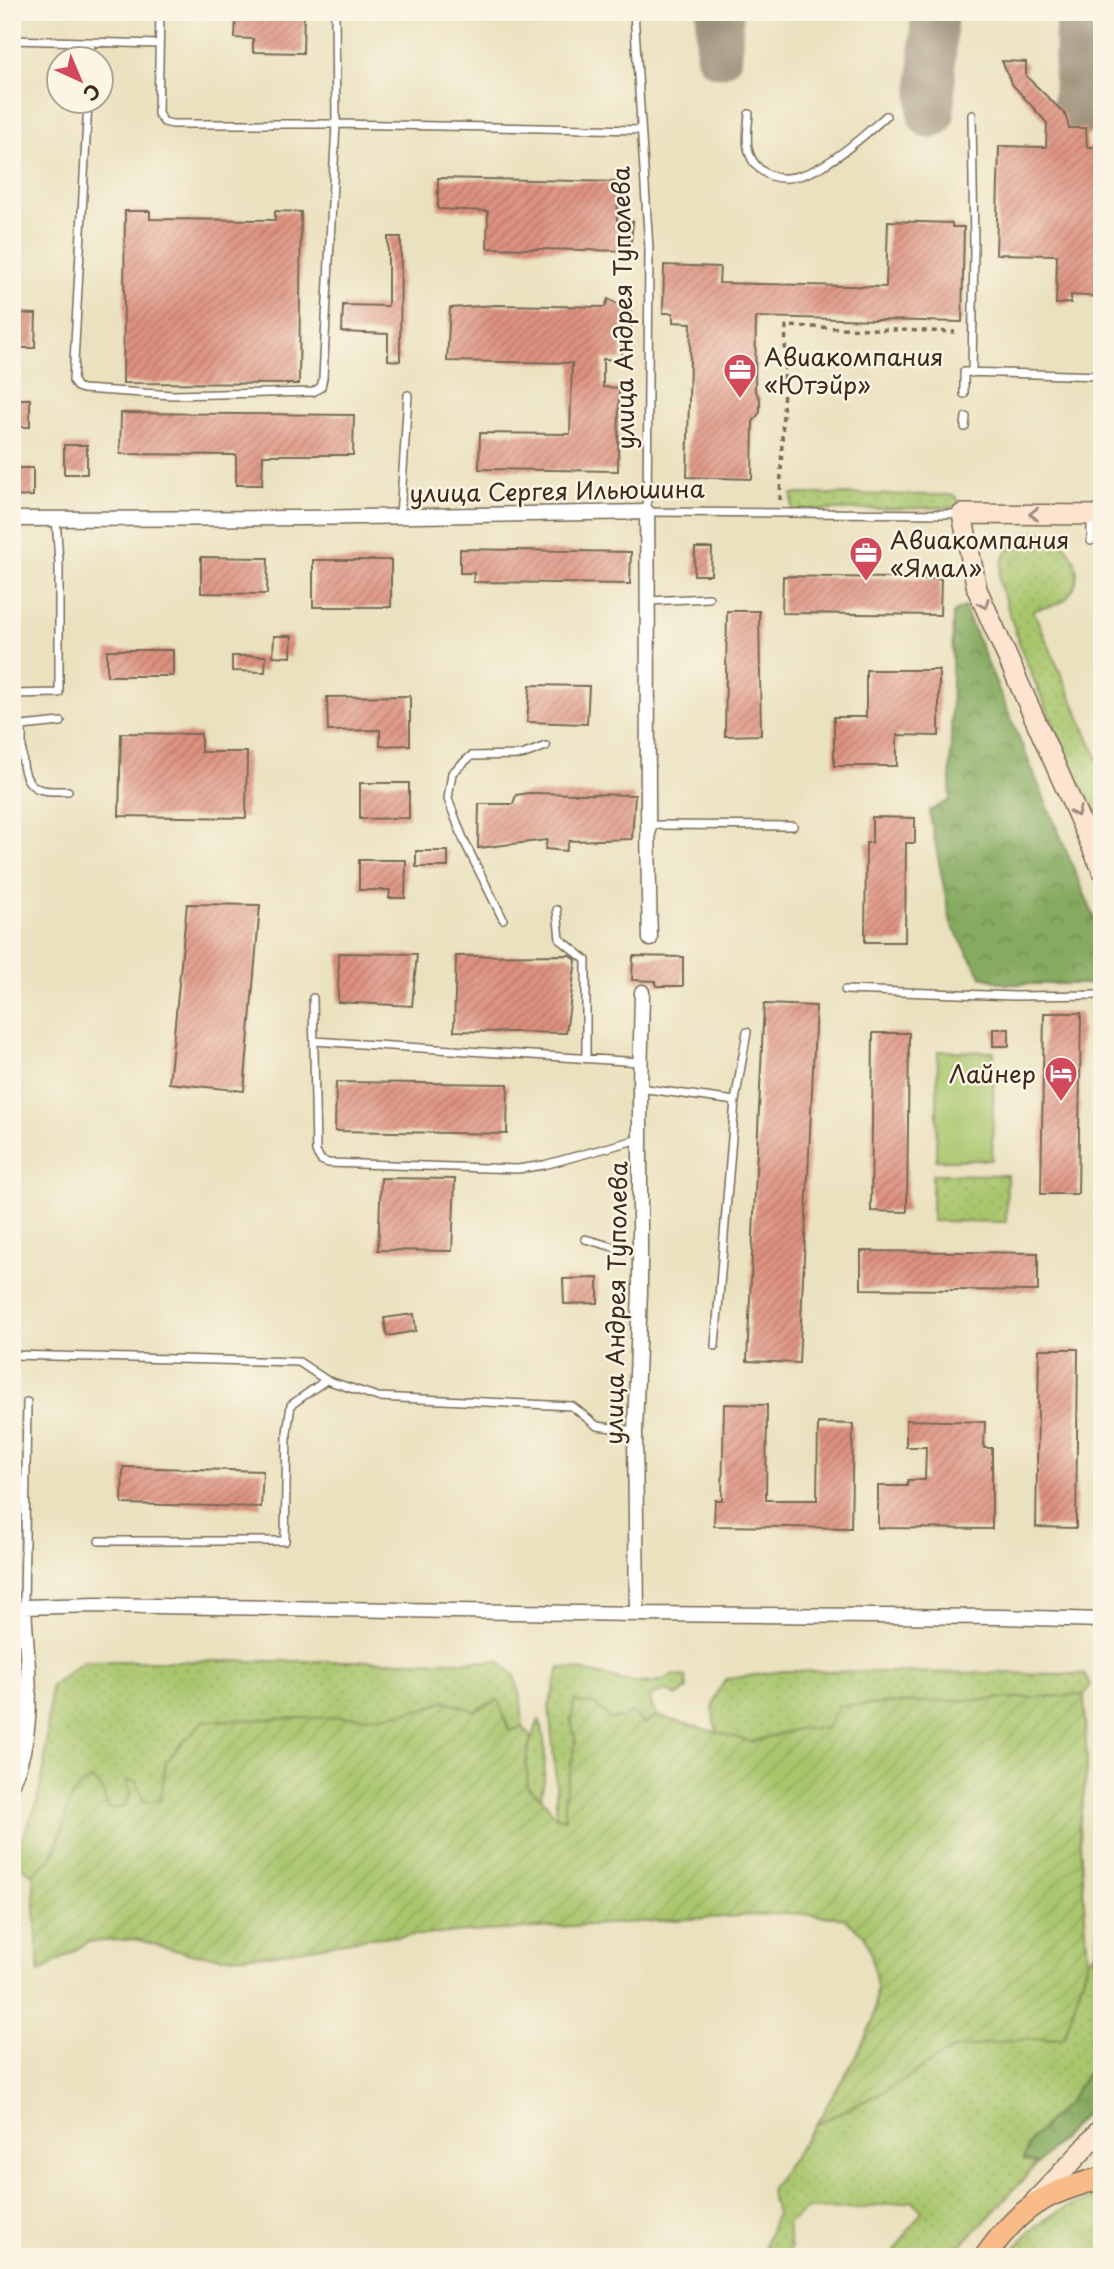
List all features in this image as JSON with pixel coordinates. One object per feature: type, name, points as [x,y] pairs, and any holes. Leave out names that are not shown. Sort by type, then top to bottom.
[{"type":"main road","points":[[973,2257],[1030,2207],[1066,2187],[1102,2178]]},
{"type":"main road","points":[[985,2257],[1006,2228]]},
{"type":"street","name":"улица Сергея Ильюшина","points":[[12,519],[647,512]]},
{"type":"street","name":"улица Андрея Туполева","points":[[647,512],[647,825],[650,939]]},
{"type":"street","name":"улица Сергея Ильюшина","points":[[962,514],[1096,515]]},
{"type":"street","points":[[962,514],[977,589],[1102,870]]},
{"type":"street","name":"улица Андрея Туполева","points":[[636,1614],[635,1431],[642,992]]},
{"type":"street","points":[[12,1783],[22,1762],[30,1712],[18,1607],[96,1605],[1102,1620]]},
{"type":"street","points":[[1030,2207],[1102,2127]]},
{"type":"lane","points":[[160,12],[158,114],[164,122],[172,124],[641,130]]},
{"type":"lane","points":[[87,116],[73,381],[83,389],[172,395],[313,392],[321,387],[323,378],[336,124],[335,12]]},
{"type":"lane","name":"улица Андрея Туполева","points":[[634,12],[649,249],[647,512]]},
{"type":"lane","points":[[12,40],[159,44]]},
{"type":"lane","points":[[91,42],[91,46]]},
{"type":"lane","points":[[749,114],[746,140],[748,153],[757,167],[771,178],[788,179],[807,174],[830,161],[886,116]]},
{"type":"lane","points":[[972,115],[972,373]]},
{"type":"lane","points":[[964,394],[964,372],[1102,376]]},
{"type":"lane","points":[[400,516],[408,395]]},
{"type":"lane","points":[[965,427],[966,417]]},
{"type":"lane","name":"улица Сергея Ильюшина","points":[[647,512],[962,514]]},
{"type":"lane","points":[[1091,541],[1096,515]]},
{"type":"lane","points":[[12,694],[59,693],[59,562],[56,518]]},
{"type":"lane","points":[[648,601],[709,598]]},
{"type":"lane","points":[[61,722],[22,726],[24,774],[31,785],[40,789],[68,791]]},
{"type":"lane","points":[[503,919],[464,842],[448,799],[452,773],[471,756],[522,755],[547,746]]},
{"type":"lane","points":[[647,825],[793,825]]},
{"type":"lane","points":[[557,910],[560,939],[586,960],[586,1058]]},
{"type":"lane","points":[[845,990],[1015,996],[1102,995]]},
{"type":"lane","points":[[313,998],[316,1152],[321,1160],[328,1163],[518,1169],[544,1165],[639,1139]]},
{"type":"lane","points":[[715,1346],[735,1101],[747,1032]]},
{"type":"lane","points":[[314,1041],[640,1062]]},
{"type":"lane","points":[[640,1088],[735,1101]]},
{"type":"lane","points":[[585,1240],[628,1251],[640,1248]]},
{"type":"lane","points":[[12,1355],[299,1362],[326,1380],[378,1397],[572,1406],[597,1426],[635,1431]]},
{"type":"lane","points":[[99,1541],[285,1541],[287,1433],[291,1405],[326,1380]]},
{"type":"lane","points":[[18,1607],[27,1402]]},
{"type":"path","points":[[780,503],[786,326],[955,332]]},
{"type":"green space","points":[[792,494],[954,495],[960,503],[959,507],[792,511]]},
{"type":"green space","points":[[1036,532],[1057,539],[1072,555],[1076,565],[1077,576],[1068,596],[1056,604],[1033,610],[1102,768],[1102,835],[1024,657],[999,582],[1001,564],[1008,550],[1020,539]]},
{"type":"green space","points":[[964,607],[1102,936],[1102,981],[1089,984],[1006,984],[982,977],[951,924],[929,811],[950,800],[953,613]]},
{"type":"green space","points":[[938,1051],[994,1052],[992,1160],[936,1160]]},
{"type":"green space","points":[[932,1174],[1007,1175],[1006,1222],[932,1221]]},
{"type":"green space","points":[[83,1661],[499,1661],[515,1676],[523,1727],[509,1731],[498,1700],[475,1711],[446,1701],[424,1709],[166,1761],[161,1800],[144,1802],[137,1782],[127,1781],[130,1795],[125,1806],[108,1809],[102,1789],[61,1831],[51,1858],[33,1874],[12,1860],[36,1806],[44,1770],[51,1686]]},
{"type":"green space","points":[[560,1668],[647,1683],[672,1675],[686,1677],[687,1689],[677,1696],[665,1690],[650,1697],[658,1716],[644,1724],[622,1718],[611,1719],[593,1703],[582,1704],[576,1701],[571,1720],[576,1743],[565,1795],[566,1819],[556,1817],[556,1783],[549,1705]]},
{"type":"green space","points":[[783,1671],[1084,1674],[1090,1685],[1084,1695],[839,1706],[826,1728],[797,1729],[752,1742],[718,1733],[713,1711],[715,1698],[727,1679]]},
{"type":"green space","points":[[1084,1695],[1087,1769],[1079,1827],[1088,1961],[1064,2038],[1015,2040],[952,2049],[887,2090],[816,2124],[855,2058],[873,2021],[877,1987],[871,1954],[864,1935],[843,1918],[793,1913],[368,1938],[270,1955],[223,1957],[185,1953],[136,1939],[88,1942],[39,1973],[33,1874],[48,1861],[56,1849],[74,1794],[81,1785],[92,1779],[102,1789],[108,1809],[125,1806],[130,1795],[127,1780],[137,1782],[144,1802],[160,1800],[166,1761],[203,1721],[381,1716],[424,1709],[446,1701],[475,1711],[498,1700],[509,1731],[523,1727],[531,1736],[526,1762],[528,1788],[541,1797],[556,1817],[565,1819],[565,1795],[576,1743],[571,1720],[575,1700],[582,1704],[593,1703],[611,1719],[622,1718],[632,1712],[644,1724],[658,1716],[752,1742],[797,1729],[826,1728],[839,1706]]},
{"type":"green space","points":[[539,1720],[545,1747],[541,1797],[528,1788],[526,1770],[532,1737]]},
{"type":"green space","points":[[1102,1858],[1102,2092],[1085,2114],[1037,2164],[1023,2159],[1032,2138],[1069,2101],[1099,2055],[1101,2011],[1096,1952],[1101,1913]]},
{"type":"green space","points":[[1096,1952],[1101,2011],[1099,2056],[1069,2101],[1032,2138],[1023,2158],[1037,2164],[948,2257],[890,2257],[922,2211],[913,2201],[864,2208],[808,2209],[787,2223],[791,2248],[781,2257],[776,2257],[765,2246],[776,2214],[770,2190],[816,2124],[887,2090],[952,2049],[1015,2040],[1064,2038],[1088,1961]]},
{"type":"green space","points":[[1102,2198],[1102,2257],[1008,2257],[1026,2235],[1049,2217],[1088,2200]]},
{"type":"building","points":[[236,12],[304,12],[303,53],[253,52],[253,39],[235,38]]},
{"type":"building","points":[[1002,61],[1026,62],[1026,76],[1065,114],[1069,128],[1086,128],[1087,147],[1102,147],[1102,297],[1071,295],[1071,303],[1056,304],[1057,255],[996,254],[999,146],[1046,147],[1047,123],[1011,83]]},
{"type":"building","points":[[438,178],[619,182],[617,221],[633,221],[630,251],[487,248],[488,211],[438,209]]},
{"type":"building","points":[[125,211],[150,211],[150,219],[275,220],[275,211],[301,212],[299,384],[123,383]]},
{"type":"building","points":[[888,221],[952,223],[952,227],[964,227],[962,322],[756,317],[755,390],[760,399],[760,412],[753,422],[752,479],[687,477],[691,323],[673,322],[673,313],[663,313],[664,265],[720,267],[719,283],[886,287]]},
{"type":"building","points":[[388,237],[401,237],[400,361],[388,360],[388,334],[342,332],[343,305],[388,306]]},
{"type":"building","points":[[608,299],[631,312],[631,330],[622,330],[622,360],[603,359],[603,387],[619,388],[618,471],[479,469],[480,433],[570,434],[572,363],[447,361],[450,308],[497,305],[605,307]]},
{"type":"building","points":[[12,313],[36,314],[35,348],[12,348]]},
{"type":"building","points":[[12,399],[30,399],[30,427],[12,427]]},
{"type":"building","points":[[121,413],[354,415],[353,455],[263,455],[262,485],[236,485],[236,455],[120,454]]},
{"type":"building","points":[[64,445],[87,445],[87,474],[64,474]]},
{"type":"building","points":[[12,468],[33,468],[33,496],[12,497]]},
{"type":"building","points":[[695,548],[712,548],[711,575],[694,575]]},
{"type":"building","points":[[460,549],[631,552],[630,584],[473,582],[474,573],[460,573]]},
{"type":"building","points":[[201,557],[268,558],[267,594],[201,593]]},
{"type":"building","points":[[313,560],[391,560],[391,607],[313,607]]},
{"type":"building","points":[[783,576],[941,579],[940,615],[782,613]]},
{"type":"building","points":[[727,611],[759,611],[761,735],[725,736]]},
{"type":"building","points":[[274,636],[292,636],[291,657],[273,656]]},
{"type":"building","points":[[107,650],[173,650],[173,676],[107,676]]},
{"type":"building","points":[[232,656],[266,656],[265,672],[232,671]]},
{"type":"building","points":[[866,670],[939,670],[939,736],[897,735],[897,766],[834,766],[834,717],[866,717]]},
{"type":"building","points":[[530,685],[589,686],[587,724],[527,722]]},
{"type":"building","points":[[410,696],[410,745],[380,746],[380,730],[328,731],[327,697]]},
{"type":"building","points":[[121,733],[201,734],[201,752],[247,752],[246,818],[119,816]]},
{"type":"building","points":[[360,783],[409,783],[409,818],[360,819]]},
{"type":"building","points":[[516,795],[635,795],[632,839],[569,841],[566,851],[545,849],[547,840],[478,848],[479,804],[513,804]]},
{"type":"building","points":[[872,817],[915,818],[915,843],[906,843],[905,942],[865,942],[866,843],[872,843]]},
{"type":"building","points":[[416,851],[448,851],[448,867],[416,867]]},
{"type":"building","points":[[359,860],[406,860],[405,898],[389,898],[390,890],[359,890]]},
{"type":"building","points":[[187,904],[260,905],[244,1091],[169,1083]]},
{"type":"building","points":[[339,953],[417,954],[412,1006],[338,1002]]},
{"type":"building","points":[[570,955],[576,960],[566,1033],[454,1031],[456,956]]},
{"type":"building","points":[[633,956],[683,957],[683,986],[656,986],[656,981],[632,980]]},
{"type":"building","points":[[764,1004],[816,1006],[799,1363],[747,1361]]},
{"type":"building","name":"Лайнер","points":[[1044,1013],[1081,1013],[1078,1194],[1041,1194]]},
{"type":"building","points":[[993,1029],[1009,1029],[1009,1046],[993,1046]]},
{"type":"building","points":[[873,1033],[909,1033],[907,1212],[871,1211]]},
{"type":"building","points":[[336,1082],[508,1084],[507,1134],[335,1131]]},
{"type":"building","points":[[381,1178],[455,1179],[452,1251],[378,1250]]},
{"type":"building","points":[[861,1251],[1038,1253],[1038,1291],[861,1289]]},
{"type":"building","points":[[598,1278],[598,1303],[564,1304],[563,1279]]},
{"type":"building","points":[[414,1314],[416,1331],[387,1336],[384,1318]]},
{"type":"building","points":[[1039,1349],[1078,1349],[1076,1528],[1036,1527]]},
{"type":"building","points":[[724,1404],[767,1405],[766,1500],[817,1500],[818,1423],[853,1424],[851,1528],[714,1526],[715,1500],[722,1500]]},
{"type":"building","points":[[906,1420],[985,1422],[984,1448],[992,1448],[992,1529],[878,1528],[878,1486],[907,1486],[908,1480],[925,1480],[926,1447],[906,1447]]},
{"type":"building","points":[[123,1467],[263,1471],[261,1507],[122,1504]]},
{"type":"taxiway","points":[[719,54],[720,12]]},
{"type":"taxiway","points":[[931,115],[934,12]]},
{"type":"taxiway","points":[[1076,115],[1079,12]]},
{"type":"place","name":"Авиакомпания «Ютэйр»","points":[[740,400]]},
{"type":"place","name":"Авиакомпания «Ямал»","points":[[866,583]]},
{"type":"place","name":"Лайнер","points":[[1061,1103]]}]
